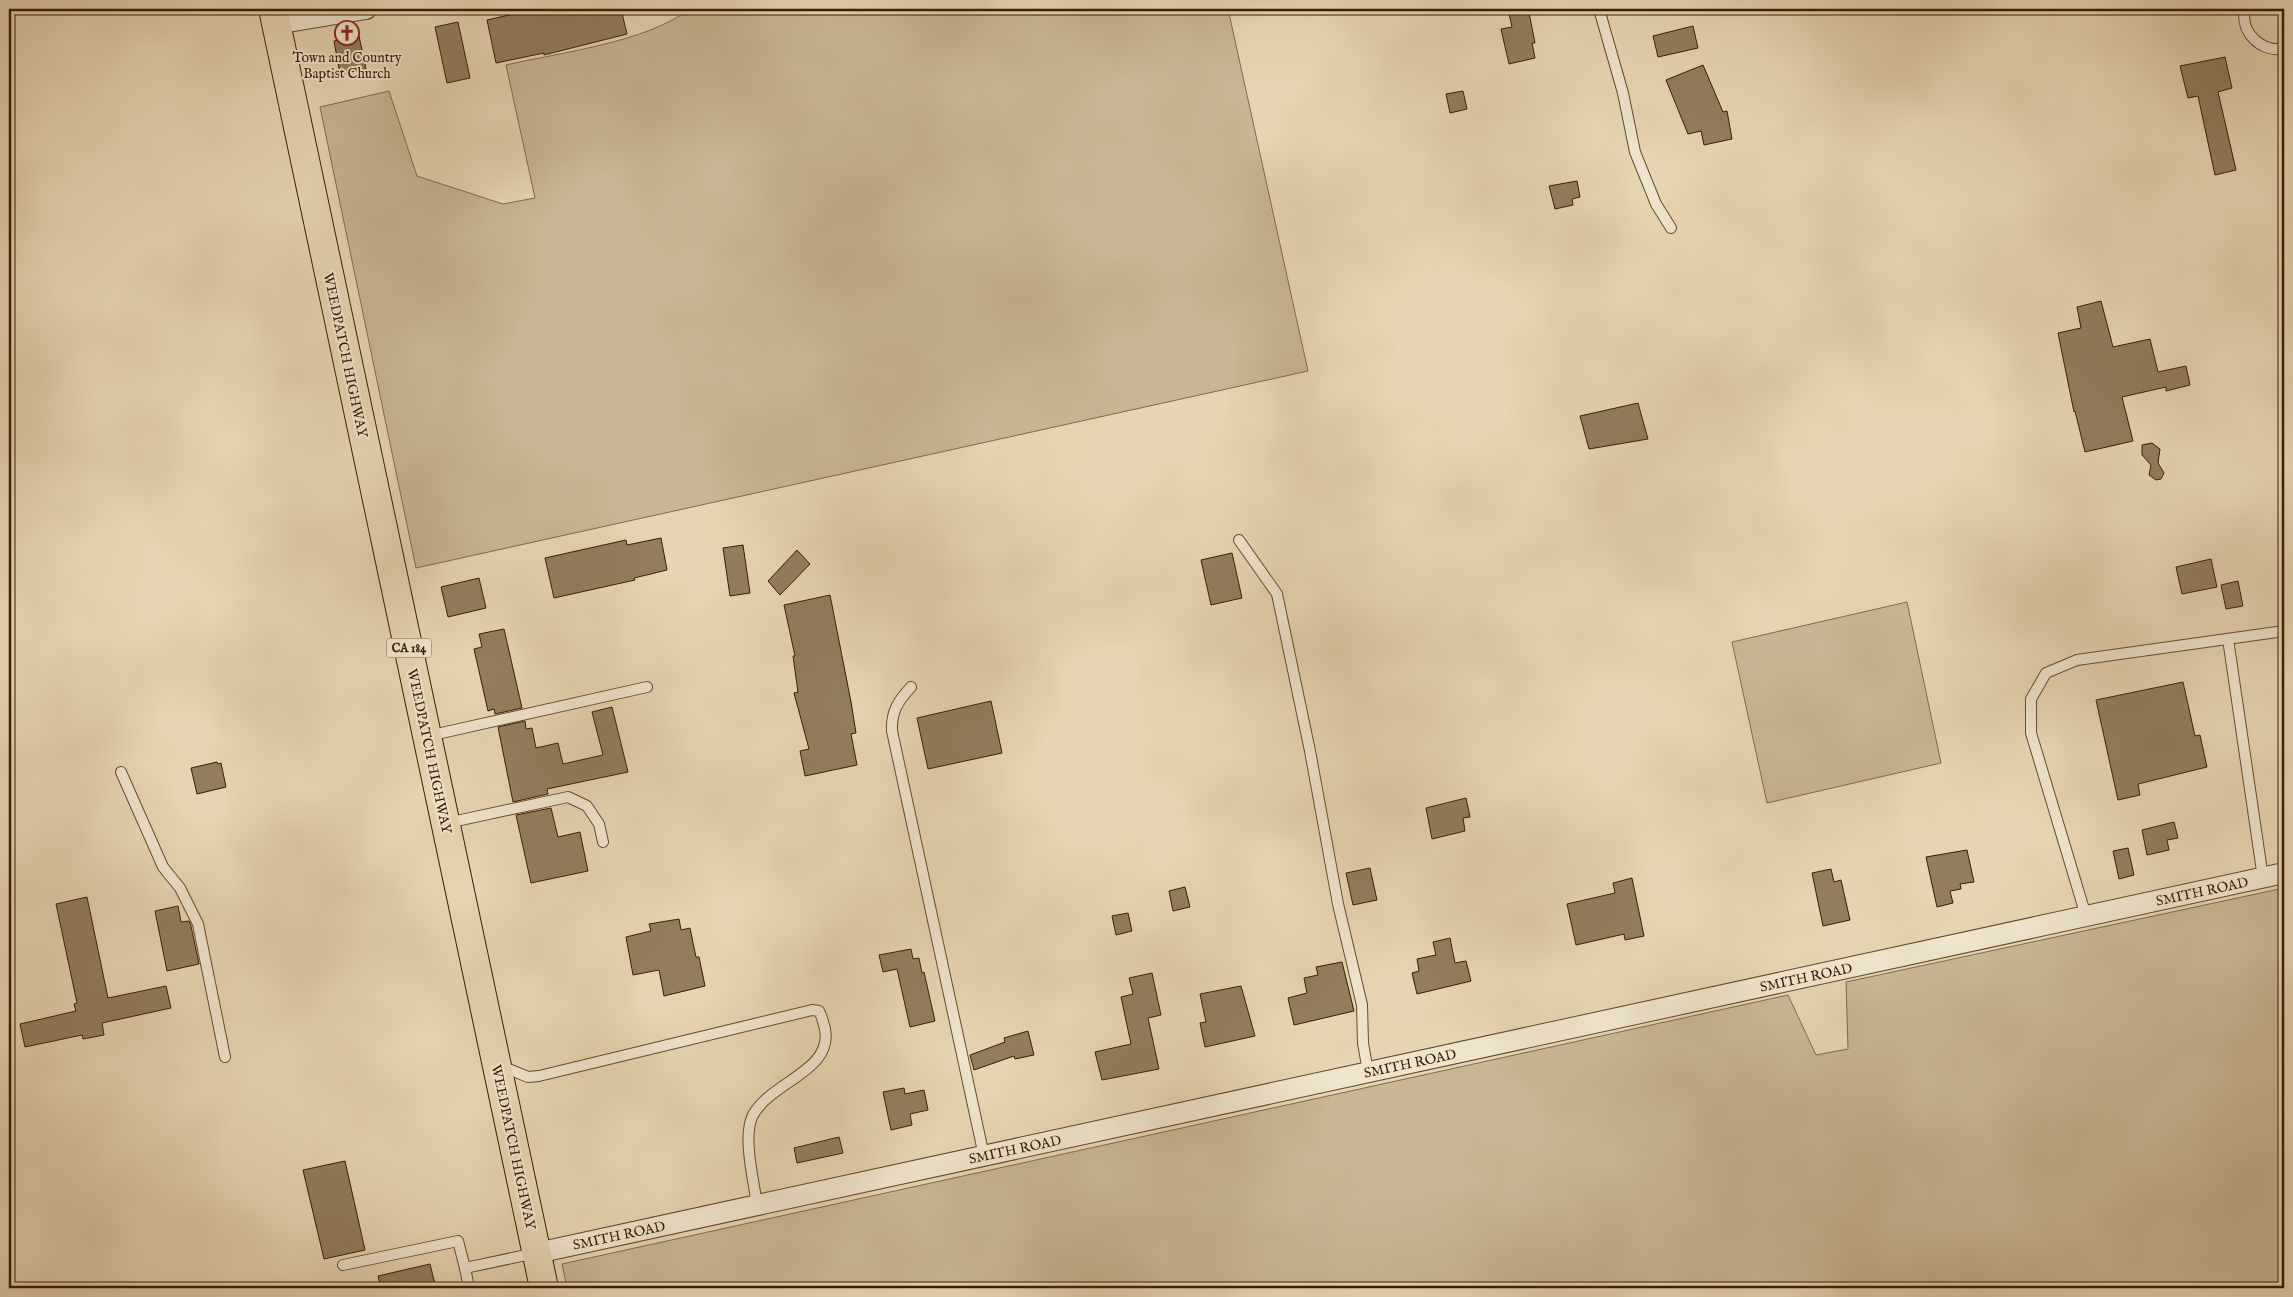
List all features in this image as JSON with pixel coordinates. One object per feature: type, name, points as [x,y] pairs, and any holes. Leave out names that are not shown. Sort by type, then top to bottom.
[{"type":"main road","name":"WEEDPATCH HIGHWAY","points":[[274,16],[544,1288]]},
{"type":"street","points":[[274,16],[366,9]]},
{"type":"street","name":"SMITH ROAD","points":[[537,1253],[2284,873]]},
{"type":"lane","points":[[1599,9],[1623,93],[1635,152],[1656,204],[1671,228]]},
{"type":"lane","points":[[2245,9],[2245,25],[2257,43],[2267,48],[2284,49]]},
{"type":"lane","points":[[1239,540],[1277,594],[1338,904],[1362,1005],[1368,1072]]},
{"type":"lane","points":[[2086,916],[2031,733],[2031,699],[2046,673],[2077,660],[2284,631]]},
{"type":"lane","points":[[2228,639],[2263,878]]},
{"type":"lane","points":[[427,736],[648,687]]},
{"type":"lane","points":[[911,687],[900,698],[892,714],[892,732],[984,1156]]},
{"type":"lane","points":[[121,772],[163,867],[180,888],[198,924],[225,1056]]},
{"type":"lane","points":[[446,824],[568,798],[587,806],[599,824],[603,842]]},
{"type":"lane","points":[[496,1063],[517,1074],[539,1076],[812,1010],[819,1011],[826,1036],[818,1059],[812,1066],[784,1083],[753,1115],[748,1135],[757,1205]]},
{"type":"lane","points":[[343,1265],[458,1242],[469,1288]]},
{"type":"lane","points":[[464,1268],[537,1253]]},
{"type":"shaded area","points":[[690,9],[1228,9],[1308,371],[416,568],[320,107],[389,91],[417,176],[503,204],[535,198],[506,65],[577,51],[626,38],[671,21]]},
{"type":"shaded area","points":[[1907,602],[1941,763],[1767,803],[1732,642]]},
{"type":"shaded area","points":[[2284,888],[2284,1288],[567,1288],[562,1264],[1788,995],[1816,1055],[1848,1049],[1846,982]]},
{"type":"building","points":[[535,9],[621,9],[627,34],[544,55],[544,53],[496,63],[487,20]]},
{"type":"building","points":[[1508,9],[1522,9],[1524,14],[1529,13],[1535,43],[1532,43],[1535,58],[1509,64],[1501,29],[1512,27]]},
{"type":"building","points":[[458,22],[470,78],[447,83],[435,27]]},
{"type":"building","points":[[1693,26],[1698,48],[1658,57],[1653,36]]},
{"type":"building","points":[[359,36],[366,69],[340,74],[334,41]]},
{"type":"building","points":[[2225,57],[2232,88],[2218,92],[2236,170],[2215,175],[2198,96],[2188,98],[2180,66]]},
{"type":"building","points":[[1703,65],[1723,112],[1727,111],[1732,139],[1704,145],[1701,131],[1688,134],[1666,80]]},
{"type":"building","points":[[1463,91],[1467,109],[1450,113],[1446,94]]},
{"type":"building","points":[[1577,181],[1580,197],[1572,199],[1573,205],[1555,209],[1549,186]]},
{"type":"building","points":[[2101,301],[2113,347],[2150,339],[2158,372],[2186,366],[2190,385],[2166,391],[2166,387],[2122,397],[2133,441],[2085,452],[2074,412],[2058,333],[2081,328],[2077,307]]},
{"type":"building","points":[[1638,403],[1648,439],[1589,449],[1580,416]]},
{"type":"building","points":[[2152,443],[2160,449],[2158,463],[2164,473],[2161,479],[2156,480],[2149,475],[2151,465],[2142,455],[2142,445]]},
{"type":"building","points":[[661,538],[667,570],[634,578],[635,580],[554,598],[545,558],[626,540],[627,545]]},
{"type":"building","points":[[743,545],[750,593],[730,596],[723,548]]},
{"type":"building","points":[[797,550],[810,564],[780,595],[768,581]]},
{"type":"building","points":[[1232,553],[1242,598],[1211,605],[1201,560]]},
{"type":"building","points":[[2211,559],[2217,587],[2182,594],[2176,567]]},
{"type":"building","points":[[479,578],[486,608],[448,617],[441,587]]},
{"type":"building","points":[[2238,581],[2243,606],[2226,609],[2221,585]]},
{"type":"building","points":[[830,595],[856,733],[851,734],[857,765],[805,776],[800,751],[809,749],[794,693],[798,692],[793,656],[795,656],[784,605]]},
{"type":"building","points":[[504,629],[522,708],[495,714],[494,709],[488,711],[474,649],[482,647],[479,634]]},
{"type":"building","points":[[2183,682],[2195,736],[2200,735],[2207,767],[2138,784],[2140,795],[2118,800],[2096,700]]},
{"type":"building","points":[[991,701],[1002,753],[928,769],[917,718]]},
{"type":"building","points":[[612,707],[628,772],[547,789],[548,794],[513,802],[498,727],[525,721],[526,729],[532,728],[536,748],[558,743],[563,764],[603,755],[592,712]]},
{"type":"building","points":[[217,762],[218,764],[221,763],[226,787],[197,794],[191,768]]},
{"type":"building","points":[[1466,798],[1470,817],[1463,818],[1465,831],[1432,839],[1426,808]]},
{"type":"building","points":[[551,808],[558,837],[580,832],[588,871],[531,883],[516,815]]},
{"type":"building","points":[[2174,822],[2178,838],[2167,840],[2169,850],[2147,855],[2142,830]]},
{"type":"building","points":[[2128,848],[2134,875],[2119,879],[2113,851]]},
{"type":"building","points":[[1967,850],[1974,882],[1960,884],[1961,889],[1950,891],[1953,903],[1937,907],[1926,857]]},
{"type":"building","points":[[1370,868],[1377,900],[1353,905],[1346,873]]},
{"type":"building","points":[[1831,869],[1834,882],[1841,880],[1850,920],[1823,926],[1812,873]]},
{"type":"building","points":[[1632,878],[1644,936],[1625,940],[1624,934],[1576,945],[1567,904],[1615,893],[1613,883]]},
{"type":"building","points":[[1185,887],[1190,907],[1173,911],[1169,891]]},
{"type":"building","points":[[87,897],[108,998],[166,986],[171,1008],[102,1023],[104,1035],[83,1039],[82,1035],[25,1047],[20,1024],[76,1011],[74,1004],[77,1003],[56,904]]},
{"type":"building","points":[[178,906],[181,922],[189,921],[191,926],[199,964],[167,971],[155,911]]},
{"type":"building","points":[[1128,913],[1132,931],[1116,935],[1112,916]]},
{"type":"building","points":[[679,919],[681,930],[690,928],[705,986],[664,996],[659,970],[633,975],[626,937],[651,931],[649,924]]},
{"type":"building","points":[[1450,938],[1455,963],[1466,961],[1471,981],[1417,994],[1412,973],[1419,971],[1417,959],[1436,955],[1433,942]]},
{"type":"building","points":[[911,949],[913,959],[919,958],[922,973],[924,972],[935,1021],[910,1027],[897,969],[883,972],[879,955]]},
{"type":"building","points":[[1342,962],[1354,1011],[1294,1025],[1288,998],[1307,993],[1304,978],[1318,975],[1316,967]]},
{"type":"building","points":[[1152,973],[1161,1015],[1148,1018],[1159,1069],[1102,1080],[1095,1052],[1131,1044],[1121,997],[1133,994],[1129,978]]},
{"type":"building","points":[[1241,986],[1255,1036],[1205,1047],[1200,1023],[1206,1022],[1200,994]]},
{"type":"building","points":[[1028,1031],[1034,1055],[1015,1059],[1014,1056],[974,1070],[970,1055],[1005,1042],[1004,1038]]},
{"type":"building","points":[[904,1088],[905,1094],[924,1090],[928,1110],[910,1114],[912,1125],[891,1130],[883,1092]]},
{"type":"building","points":[[839,1137],[843,1153],[797,1163],[794,1148]]},
{"type":"building","points":[[345,1161],[365,1250],[324,1259],[303,1170]]},
{"type":"building","points":[[430,1264],[436,1288],[381,1288],[378,1276]]},
{"type":"place","name":"Town and Country Baptist Church","points":[[347,33]]}]
